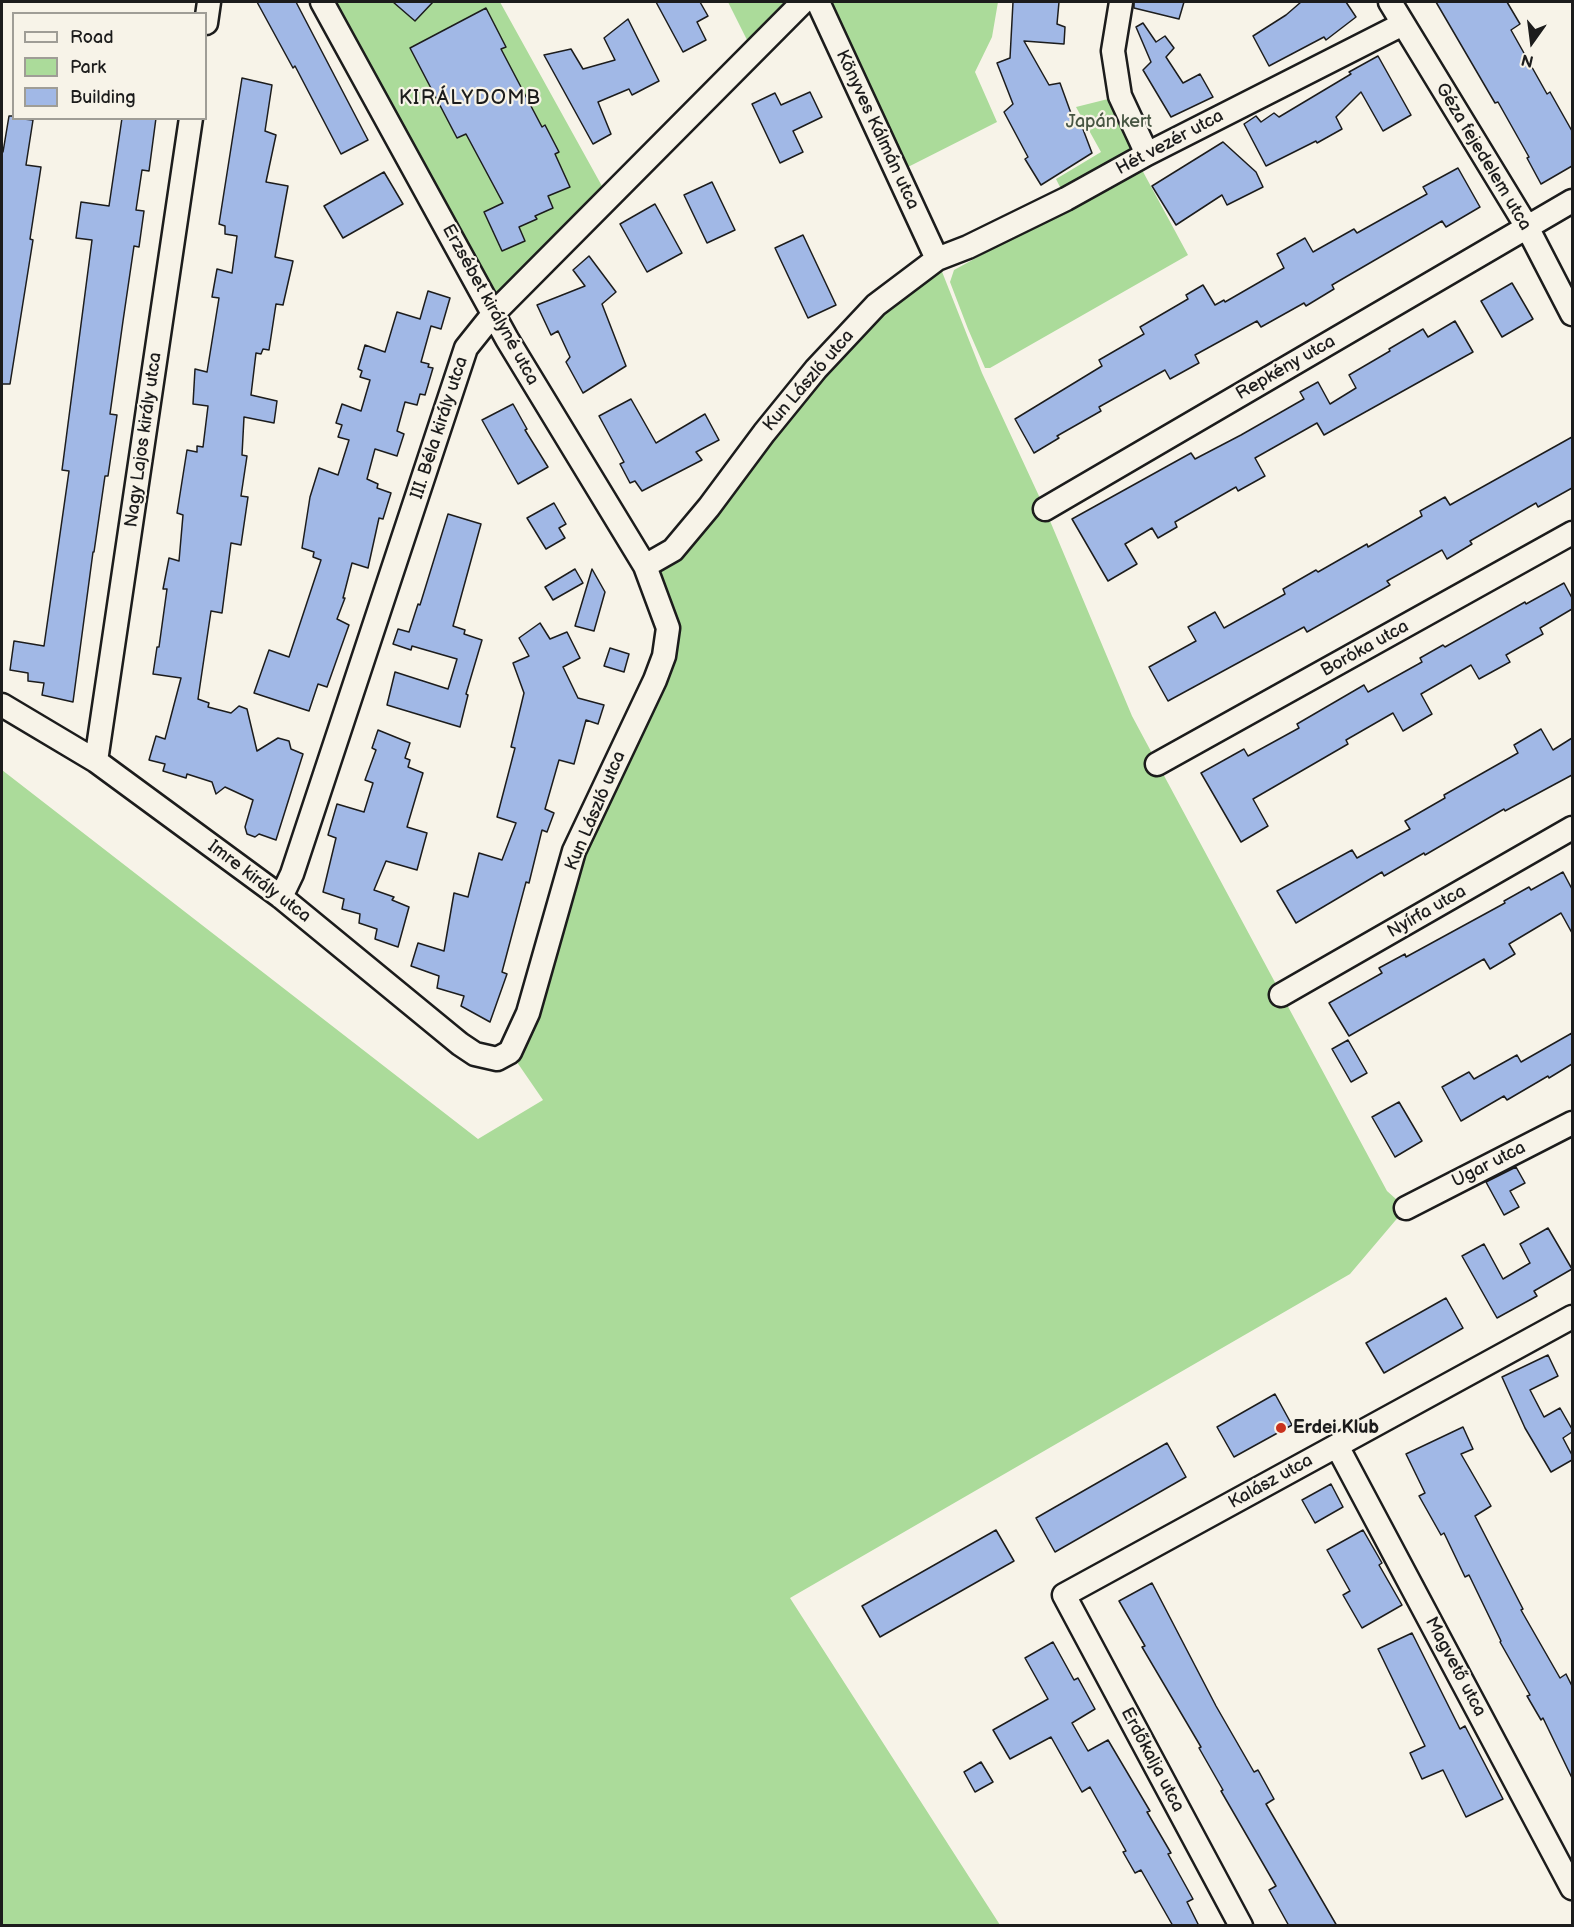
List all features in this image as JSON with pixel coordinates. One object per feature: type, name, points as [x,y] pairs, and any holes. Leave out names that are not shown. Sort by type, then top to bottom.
[{"type":"street","name":"III. Béla király utca","points":[[281,897],[299,852],[466,348],[494,313],[803,2]]},
{"type":"street","name":"Könyves Kálmán utca","points":[[818,2],[937,259]]},
{"type":"street","points":[[1121,2],[1113,51],[1120,96],[1147,154]]},
{"type":"street","name":"Géza fejedelem utca","points":[[1390,2],[1527,227],[1572,314]]},
{"type":"street","name":"Erzsébet királyné utca","points":[[328,4],[494,313],[645,566],[660,606]]},
{"type":"street","name":"Hét vezér utca","points":[[937,259],[968,247],[1066,199],[1147,154],[1403,24]]},
{"type":"street","name":"Nagy Lajos király utca","points":[[96,761],[191,120]]},
{"type":"street","name":"Repkény utca","points":[[1045,509],[1572,201]]},
{"type":"street","name":"Kun László utca","points":[[645,566],[673,550],[816,369],[876,305],[937,259]]},
{"type":"street","name":"Boróka utca","points":[[1157,764],[1572,533]]},
{"type":"street","name":"Kun László utca","points":[[510,1052],[534,996],[574,851],[664,656],[668,628],[660,606]]},
{"type":"street","name":"Imre király utca","points":[[2,705],[96,761],[281,897],[460,1044],[475,1054],[497,1059],[510,1052]]},
{"type":"street","name":"Nyírfa utca","points":[[1281,995],[1572,828]]},
{"type":"street","name":"Ugar utca","points":[[1406,1208],[1572,1123]]},
{"type":"street","name":"Kalász utca","points":[[1064,1595],[1572,1317]]},
{"type":"street","name":"Magvető utca","points":[[1336,1446],[1572,1888]]},
{"type":"street","name":"Erdőkalja utca","points":[[1064,1595],[1241,1926]]},
{"type":"green space","points":[[335,2],[500,2],[608,197],[493,312],[327,10]]},
{"type":"green space","points":[[728,2],[803,2],[753,52]]},
{"type":"green space","points":[[832,2],[998,2],[992,37],[975,72],[997,122],[906,168]]},
{"type":"green space","name":"Japán kert","points":[[1120,96],[1147,154],[1066,199],[1056,179],[1101,152],[1076,107]]},
{"type":"green space","points":[[1141,168],[1188,255],[990,368],[985,368],[950,282],[954,270]]},
{"type":"green space","points":[[937,259],[982,373],[1045,509],[1132,716],[1387,1191],[1406,1208],[1350,1274],[790,1598],[1000,1925],[2,1925],[2,770],[478,1139],[543,1100],[510,1052],[574,851],[664,656],[645,566],[764,433]]},
{"type":"building","points":[[257,2],[296,2],[368,140],[341,154],[295,66],[293,68]]},
{"type":"building","points":[[393,2],[433,2],[415,21]]},
{"type":"building","points":[[656,2],[700,2],[708,16],[697,22],[706,40],[683,52]]},
{"type":"building","points":[[1013,2],[1059,2],[1057,24],[1065,27],[1064,44],[1024,41],[1049,85],[1060,83],[1076,127],[1081,124],[1092,153],[1041,185],[1025,159],[1028,157],[1004,112],[1013,104],[997,63],[1010,58]]},
{"type":"building","points":[[1134,2],[1184,2],[1179,19],[1134,8]]},
{"type":"building","points":[[1301,2],[1346,2],[1356,17],[1326,40],[1324,37],[1269,66],[1253,36],[1286,15]]},
{"type":"building","points":[[1436,2],[1507,2],[1520,24],[1511,30],[1547,94],[1550,92],[1572,131],[1572,166],[1541,184],[1527,158],[1529,157],[1498,102],[1495,103]]},
{"type":"building","points":[[486,8],[506,47],[501,49],[542,127],[545,125],[559,152],[555,154],[570,187],[548,196],[553,208],[519,227],[525,241],[502,251],[484,212],[503,203],[466,134],[457,138],[410,48]]},
{"type":"building","points":[[628,19],[659,81],[632,95],[629,89],[598,102],[611,134],[593,144],[544,55],[571,49],[583,69],[615,60],[604,38]]},
{"type":"building","points":[[1143,23],[1156,42],[1165,36],[1174,48],[1166,57],[1183,83],[1200,74],[1213,97],[1171,117],[1143,70],[1151,62],[1136,27]]},
{"type":"building","points":[[1378,56],[1411,115],[1383,131],[1361,92],[1336,117],[1342,129],[1266,166],[1244,124],[1256,116],[1261,122],[1274,113],[1279,117]]},
{"type":"building","points":[[242,78],[272,85],[265,131],[276,135],[266,182],[288,186],[275,257],[293,261],[283,305],[276,304],[269,350],[263,349],[261,354],[256,353],[251,395],[277,401],[274,423],[244,417],[242,455],[247,456],[241,496],[248,497],[241,545],[231,543],[222,613],[211,611],[198,699],[209,703],[208,707],[231,713],[239,706],[247,709],[257,751],[278,738],[289,741],[291,749],[303,754],[276,840],[259,834],[255,837],[247,834],[245,827],[253,800],[225,787],[216,794],[212,782],[187,774],[186,778],[163,771],[165,764],[149,760],[156,736],[165,739],[181,678],[153,674],[167,589],[163,589],[169,558],[179,561],[183,515],[177,513],[187,450],[197,452],[197,446],[203,447],[208,406],[193,404],[195,369],[207,372],[219,298],[212,297],[217,269],[232,273],[237,236],[225,234],[225,226],[219,224]]},
{"type":"building","points":[[810,92],[822,117],[793,131],[803,152],[780,163],[752,104],[775,93],[781,105]]},
{"type":"building","points":[[9,116],[12,116],[12,120],[33,120],[26,165],[41,167],[30,239],[33,240],[10,384],[2,384],[3,152]]},
{"type":"building","points":[[122,120],[156,120],[149,171],[142,170],[136,210],[144,211],[139,247],[134,246],[123,321],[110,414],[117,415],[93,552],[73,702],[42,695],[44,683],[28,681],[28,673],[10,670],[14,641],[44,646],[69,471],[62,470],[92,240],[76,238],[81,202],[109,206]]},
{"type":"building","points":[[1223,142],[1256,172],[1263,187],[1227,205],[1222,195],[1176,225],[1152,186]]},
{"type":"building","points":[[1458,168],[1480,207],[1446,227],[1442,221],[1332,285],[1334,289],[1306,306],[1304,303],[1261,327],[1257,321],[1195,355],[1199,363],[1170,379],[1165,370],[1099,407],[1101,411],[1057,436],[1059,438],[1034,453],[1015,419],[1102,366],[1099,360],[1144,334],[1140,327],[1188,299],[1186,295],[1203,285],[1215,305],[1224,300],[1225,302],[1284,268],[1277,254],[1305,238],[1313,252],[1354,229],[1357,233],[1427,194],[1423,187]]},
{"type":"building","points":[[384,172],[403,204],[343,238],[324,206]]},
{"type":"building","points":[[712,182],[735,230],[707,243],[684,195]]},
{"type":"building","points":[[655,204],[682,253],[647,272],[620,224]]},
{"type":"building","points":[[803,235],[836,305],[808,318],[775,248]]},
{"type":"building","points":[[589,256],[616,292],[602,304],[626,366],[583,393],[566,362],[570,357],[558,331],[551,335],[537,305],[585,286],[573,270]]},
{"type":"building","points":[[1512,283],[1533,319],[1502,337],[1481,301]]},
{"type":"building","points":[[428,291],[450,298],[441,329],[431,326],[421,362],[433,368],[425,395],[420,394],[417,405],[405,402],[397,431],[404,434],[397,456],[375,449],[367,479],[378,484],[377,488],[391,493],[383,519],[379,518],[368,568],[352,563],[343,598],[345,598],[337,619],[349,625],[327,687],[318,684],[309,711],[254,693],[269,650],[289,657],[321,560],[313,557],[314,552],[302,548],[310,497],[319,468],[338,475],[349,440],[338,437],[342,425],[336,423],[342,404],[361,411],[370,380],[360,377],[362,371],[358,369],[365,345],[385,352],[397,312],[420,319]]},
{"type":"building","points":[[1455,321],[1473,352],[1324,435],[1317,423],[1255,458],[1265,476],[1238,491],[1236,487],[1175,522],[1177,527],[1158,538],[1152,528],[1125,544],[1137,564],[1108,581],[1072,519],[1191,453],[1195,459],[1241,435],[1304,399],[1300,392],[1318,382],[1330,404],[1356,388],[1349,375],[1423,329],[1428,337]]},
{"type":"building","points":[[631,399],[656,443],[705,414],[719,440],[696,452],[702,460],[642,491],[635,481],[630,483],[620,464],[624,462],[599,416]]},
{"type":"building","points":[[513,404],[527,429],[525,430],[548,467],[518,484],[482,420]]},
{"type":"building","points":[[1572,437],[1572,488],[1538,507],[1536,503],[1470,541],[1472,544],[1447,559],[1442,550],[1387,581],[1390,585],[1307,632],[1304,627],[1168,701],[1149,667],[1196,641],[1188,627],[1215,612],[1224,628],[1285,594],[1283,589],[1316,570],[1318,572],[1367,544],[1368,547],[1422,516],[1420,511],[1445,497],[1450,505]]},
{"type":"building","points":[[554,503],[566,524],[559,528],[565,538],[546,549],[527,518]]},
{"type":"building","points":[[448,514],[481,524],[453,626],[465,630],[464,634],[482,640],[466,694],[468,695],[460,727],[387,705],[395,672],[448,689],[457,659],[412,646],[411,650],[393,644],[398,629],[409,632],[418,604],[420,605]]},
{"type":"building","points":[[575,569],[583,583],[553,600],[545,587]]},
{"type":"building","points":[[592,569],[605,592],[594,631],[575,626]]},
{"type":"building","points":[[1564,583],[1572,598],[1572,609],[1540,628],[1543,634],[1506,655],[1510,662],[1479,679],[1471,665],[1421,694],[1432,714],[1403,731],[1393,713],[1346,740],[1348,744],[1253,799],[1268,826],[1241,842],[1201,773],[1244,749],[1248,756],[1299,728],[1297,724],[1364,685],[1368,692],[1422,662],[1420,658],[1443,645],[1445,647]]},
{"type":"building","points":[[540,623],[550,639],[567,632],[580,658],[563,667],[578,698],[604,705],[598,724],[586,720],[574,764],[559,760],[545,809],[554,813],[547,832],[542,830],[529,883],[526,882],[502,972],[507,974],[490,1022],[461,1006],[464,996],[437,988],[439,976],[411,966],[418,943],[444,951],[454,893],[468,897],[479,853],[502,860],[516,823],[497,817],[515,748],[511,747],[524,693],[513,663],[529,656],[519,638]]},
{"type":"building","points":[[610,648],[629,654],[624,672],[604,666]]},
{"type":"building","points":[[1541,729],[1553,750],[1572,738],[1572,775],[1505,811],[1504,809],[1384,876],[1382,872],[1296,923],[1277,891],[1352,850],[1357,858],[1410,829],[1405,821],[1445,798],[1444,795],[1518,753],[1514,745]]},
{"type":"building","points":[[378,730],[410,743],[405,758],[410,760],[408,767],[423,773],[407,827],[427,833],[417,870],[386,861],[374,890],[394,897],[392,900],[409,907],[398,947],[375,939],[377,929],[359,923],[360,914],[342,909],[344,899],[323,892],[336,838],[328,835],[337,804],[364,812],[373,783],[365,780],[376,750],[372,748]]},
{"type":"building","points":[[1563,872],[1572,889],[1572,933],[1561,913],[1509,944],[1515,954],[1490,969],[1484,959],[1349,1036],[1329,1003],[1382,973],[1379,968],[1405,954],[1406,957],[1505,903],[1504,901],[1529,887],[1531,890]]},
{"type":"building","points":[[1572,1033],[1572,1064],[1507,1100],[1504,1096],[1461,1121],[1442,1087],[1469,1072],[1474,1079],[1517,1055],[1521,1062]]},
{"type":"building","points":[[1348,1040],[1367,1073],[1351,1082],[1332,1049]]},
{"type":"building","points":[[1399,1102],[1422,1141],[1395,1157],[1372,1117]]},
{"type":"building","points":[[1516,1167],[1525,1183],[1510,1191],[1519,1207],[1504,1215],[1486,1182]]},
{"type":"building","points":[[1548,1228],[1572,1269],[1534,1291],[1537,1296],[1497,1318],[1462,1256],[1484,1244],[1503,1279],[1530,1263],[1520,1244]]},
{"type":"building","points":[[1446,1298],[1463,1328],[1384,1373],[1366,1343]]},
{"type":"building","points":[[1548,1355],[1558,1376],[1530,1390],[1544,1417],[1560,1408],[1572,1429],[1572,1432],[1563,1438],[1572,1455],[1572,1460],[1551,1472],[1525,1428],[1502,1377]]},
{"type":"building","points":[[1275,1394],[1292,1425],[1234,1457],[1217,1427]]},
{"type":"building","points":[[1463,1427],[1473,1449],[1461,1454],[1491,1506],[1475,1516],[1523,1609],[1521,1610],[1560,1678],[1566,1674],[1572,1686],[1572,1778],[1543,1718],[1541,1720],[1527,1696],[1530,1695],[1500,1642],[1469,1575],[1465,1577],[1444,1533],[1441,1535],[1419,1496],[1425,1493],[1406,1454]]},
{"type":"building","points":[[1167,1443],[1186,1477],[1055,1552],[1036,1518]]},
{"type":"building","points":[[1331,1484],[1343,1507],[1315,1523],[1302,1500]]},
{"type":"building","points":[[996,1530],[1014,1561],[880,1637],[862,1606]]},
{"type":"building","points":[[1363,1530],[1382,1563],[1379,1565],[1402,1605],[1362,1628],[1343,1595],[1350,1591],[1327,1550]]},
{"type":"building","points":[[1152,1583],[1216,1706],[1254,1772],[1258,1770],[1274,1799],[1266,1804],[1337,1926],[1289,1926],[1269,1890],[1276,1886],[1221,1791],[1223,1790],[1199,1748],[1201,1747],[1142,1647],[1145,1646],[1119,1601]]},
{"type":"building","points":[[1412,1633],[1460,1729],[1465,1726],[1503,1799],[1466,1817],[1443,1770],[1422,1779],[1410,1753],[1425,1746],[1378,1649]]},
{"type":"building","points":[[1053,1642],[1074,1680],[1078,1678],[1095,1709],[1072,1723],[1088,1751],[1108,1740],[1150,1811],[1147,1812],[1171,1853],[1168,1854],[1193,1899],[1187,1902],[1199,1926],[1173,1926],[1141,1870],[1135,1873],[1123,1852],[1126,1851],[1090,1787],[1082,1792],[1051,1737],[1010,1759],[993,1730],[1048,1699],[1025,1658]]},
{"type":"building","points":[[981,1762],[993,1782],[975,1792],[964,1772]]},
{"type":"place","name":"Erdei Klub","points":[[1281,1428]]},
{"type":"district","name":"KIRÁLYDOMB","points":[[470,99]]}]
